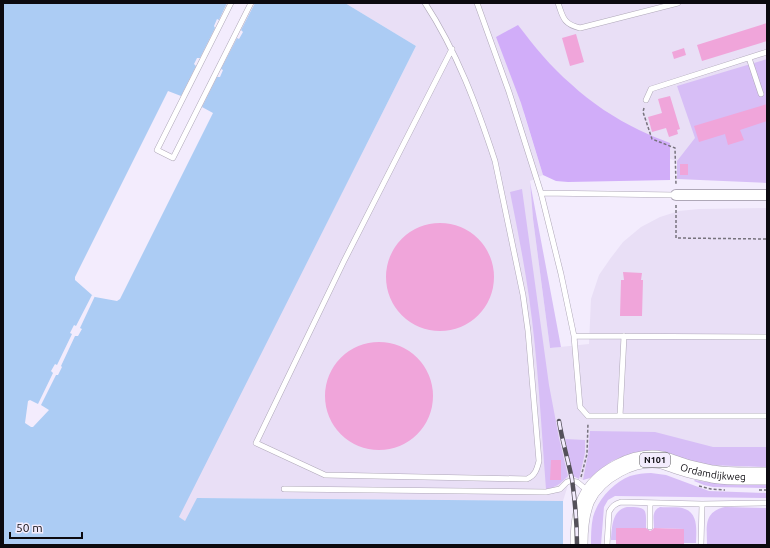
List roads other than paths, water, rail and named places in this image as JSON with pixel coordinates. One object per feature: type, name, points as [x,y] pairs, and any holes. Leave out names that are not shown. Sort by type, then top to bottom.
[{"type":"main road","name":"Ordamdijkweg","points":[[579,537],[585,489],[594,487],[618,468],[631,463],[649,460],[662,460],[689,469],[713,474],[733,476],[767,476]]},
{"type":"street","points":[[676,195],[767,195]]},
{"type":"lane","points":[[231,3],[157,150],[173,158],[251,3]]},
{"type":"lane","points":[[425,3],[452,49],[466,80],[495,161],[523,295],[528,331],[539,461],[535,473],[531,478],[526,479],[324,475],[256,443],[348,254],[452,49]]},
{"type":"lane","points":[[477,3],[509,92],[541,193],[561,274],[574,336],[580,407],[588,416],[767,416]]},
{"type":"lane","points":[[558,3],[563,18],[567,23],[580,28],[678,3]]},
{"type":"lane","points":[[646,100],[651,88],[767,52]]},
{"type":"lane","points":[[749,58],[761,94]]},
{"type":"lane","points":[[541,193],[676,195]]},
{"type":"lane","points":[[574,336],[767,337]]},
{"type":"lane","points":[[620,416],[624,336]]},
{"type":"lane","points":[[284,489],[546,492],[560,488],[566,482],[574,481],[585,489]]},
{"type":"lane","points":[[607,545],[609,512],[615,504],[621,502],[702,504],[767,503]]},
{"type":"lane","points":[[650,503],[650,528]]},
{"type":"lane","points":[[701,545],[702,504]]},
{"type":"water","points":[[3,3],[227,3],[219,20],[217,19],[214,26],[215,28],[200,58],[197,58],[194,64],[196,66],[181,96],[168,91],[75,277],[75,280],[95,297],[117,301],[120,299],[213,113],[202,107],[217,77],[220,77],[223,70],[221,69],[237,38],[239,39],[243,32],[241,30],[255,3],[345,3],[416,46],[179,517],[185,521],[197,498],[563,501],[563,545],[3,545]]},
{"type":"railway","points":[[559,421],[572,479],[576,512],[577,545]]}]
